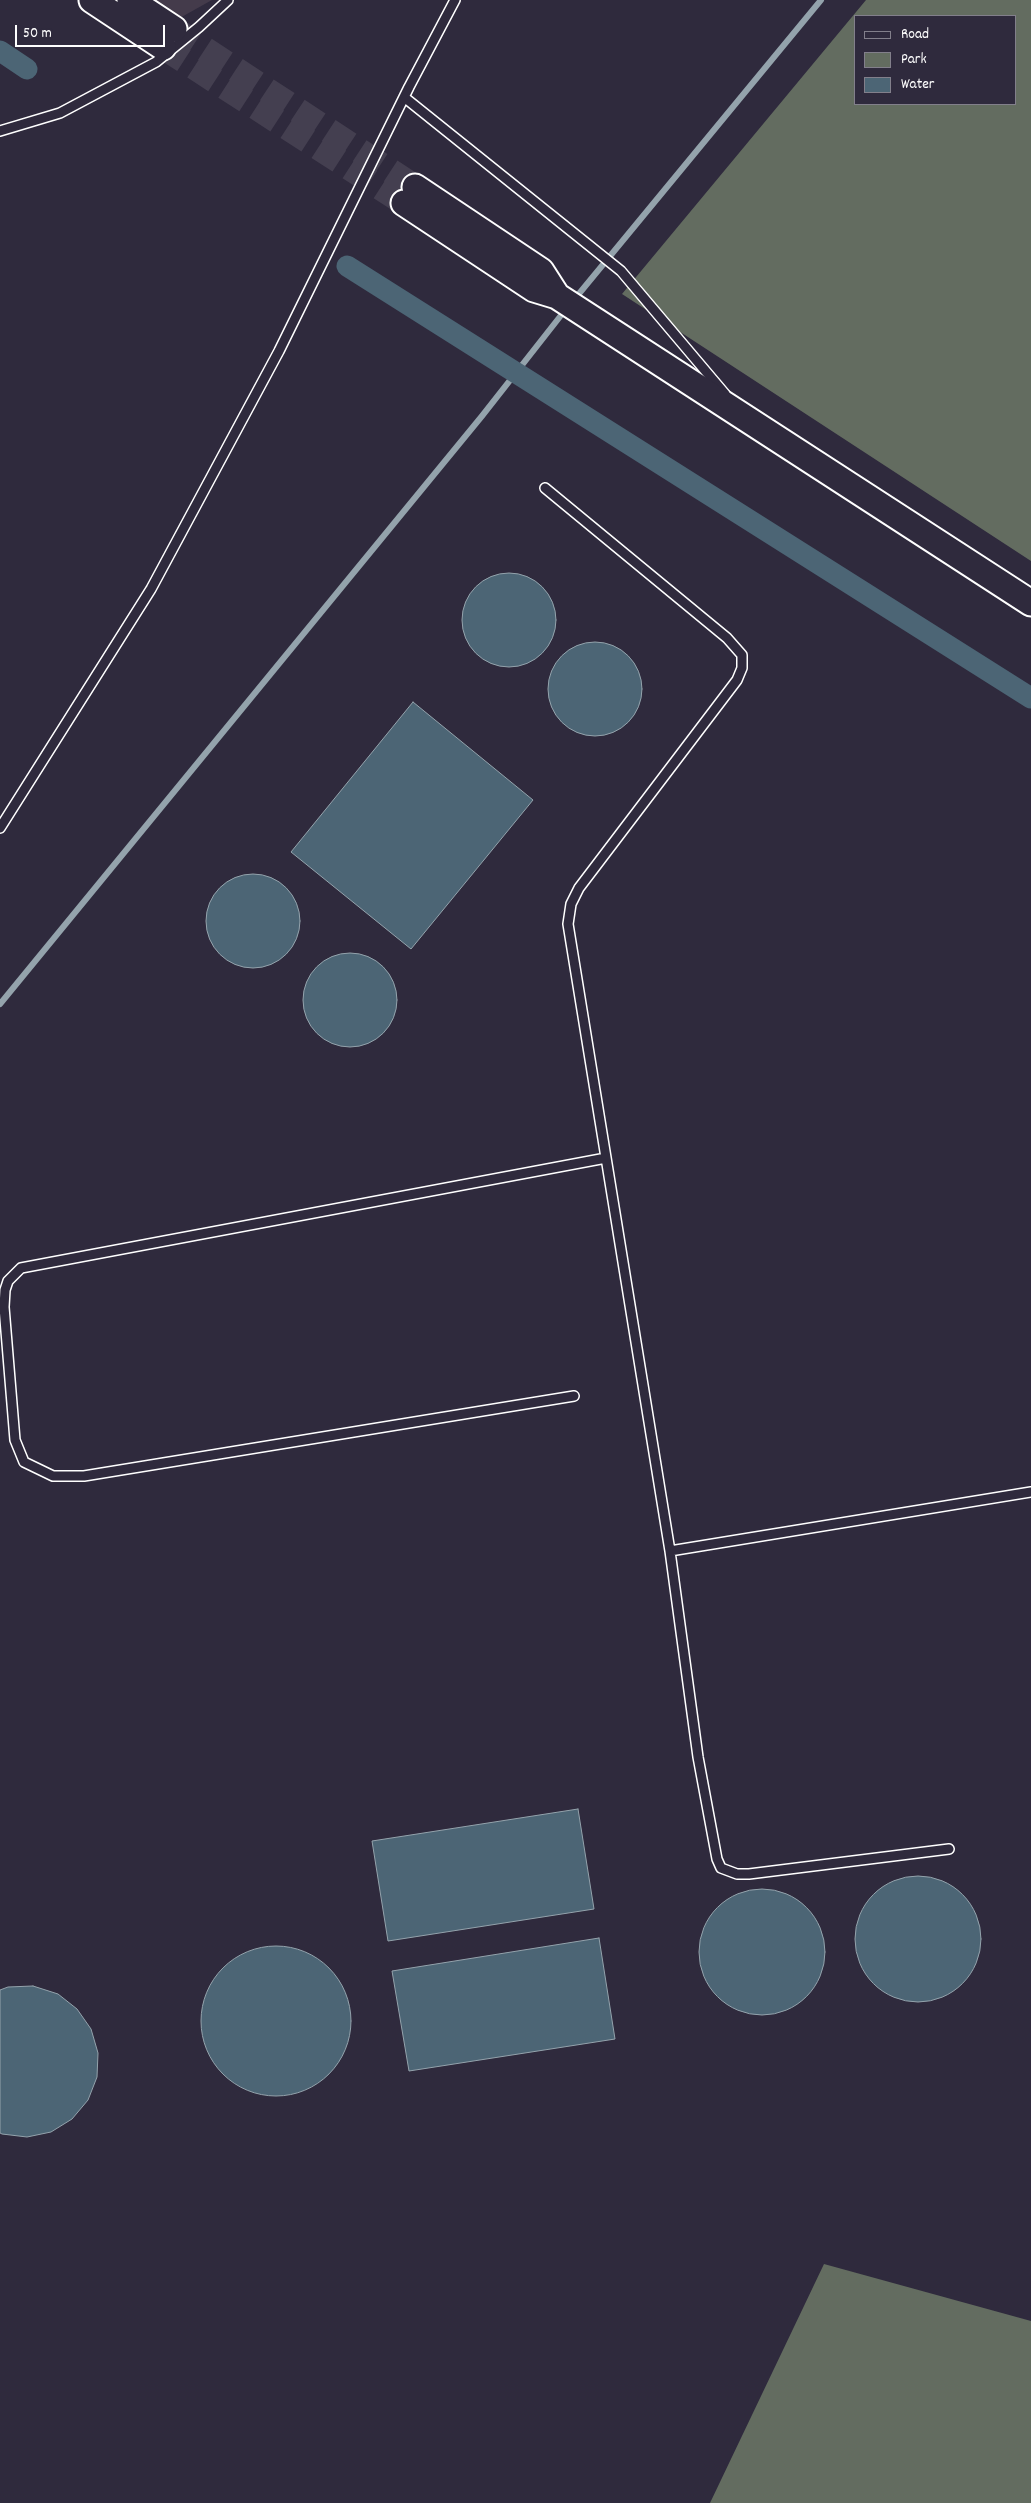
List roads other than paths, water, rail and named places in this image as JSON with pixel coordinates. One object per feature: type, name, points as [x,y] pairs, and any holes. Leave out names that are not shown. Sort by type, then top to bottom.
[{"type":"street","points":[[92,0],[168,38],[130,0]]},
{"type":"street","points":[[410,195],[534,289],[557,296],[1031,603]]},
{"type":"lane","points":[[0,131],[60,113],[156,62],[199,27],[228,0]]},
{"type":"lane","points":[[0,828],[152,589],[279,351],[404,97],[455,0]]},
{"type":"lane","points":[[404,97],[621,271],[746,419]]},
{"type":"lane","points":[[545,488],[727,638],[742,656],[742,668],[737,680],[579,888],[571,904],[568,924],[670,1551],[698,1758],[717,1859],[721,1868],[737,1874],[749,1874],[949,1850]]},
{"type":"lane","points":[[574,1396],[84,1476],[53,1476],[37,1470],[24,1462],[15,1440],[4,1307],[5,1290],[8,1281],[21,1268],[606,1158]]},
{"type":"lane","points":[[670,1551],[1031,1492]]},
{"type":"water","points":[[509,573],[527,577],[542,587],[552,602],[556,620],[552,638],[542,653],[527,663],[509,667],[491,663],[476,653],[466,638],[462,620],[466,602],[476,587],[491,577]]},
{"type":"water","points":[[595,642],[613,646],[628,656],[638,671],[642,689],[638,707],[628,722],[613,732],[595,736],[577,732],[562,722],[552,707],[548,689],[552,671],[562,656],[577,646]]},
{"type":"water","points":[[413,702],[533,800],[411,949],[291,852]]},
{"type":"water","points":[[253,874],[271,878],[286,888],[296,903],[300,921],[296,939],[286,954],[271,964],[253,968],[235,964],[220,954],[210,939],[206,921],[210,903],[220,888],[235,878]]},
{"type":"water","points":[[350,953],[368,957],[383,967],[393,982],[397,1000],[393,1018],[383,1033],[368,1043],[350,1047],[332,1043],[317,1033],[307,1018],[303,1000],[307,982],[317,967],[332,957]]},
{"type":"water","points":[[578,1809],[594,1909],[388,1941],[372,1841]]},
{"type":"water","points":[[918,1876],[942,1881],[963,1894],[976,1915],[981,1939],[976,1963],[963,1984],[942,1997],[918,2002],[894,1997],[873,1984],[860,1963],[855,1939],[860,1915],[873,1894],[894,1881]]},
{"type":"water","points":[[762,1889],[786,1894],[807,1907],[820,1928],[825,1952],[820,1976],[807,1997],[786,2010],[762,2015],[738,2010],[717,1997],[704,1976],[699,1952],[704,1928],[717,1907],[738,1894]]},
{"type":"water","points":[[599,1938],[615,2039],[409,2071],[392,1971]]},
{"type":"water","points":[[276,1946],[305,1952],[329,1968],[345,1992],[351,2021],[345,2050],[329,2074],[305,2090],[276,2096],[247,2090],[223,2074],[207,2050],[201,2021],[207,1992],[223,1968],[247,1952]]},
{"type":"water","points":[[33,1986],[58,1994],[77,2009],[91,2029],[98,2053],[97,2077],[88,2100],[72,2119],[51,2132],[27,2137],[2,2134],[0,2133],[0,1990],[8,1987]]},
{"type":"waterway","points":[[573,301],[821,0]]},
{"type":"waterway","points":[[0,51],[27,69]]},
{"type":"waterway","points":[[347,266],[1031,698]]},
{"type":"waterway","points":[[0,1004],[482,416],[566,309]]},
{"type":"tunnel","points":[[174,29],[415,187]]},
{"type":"tunnel","points":[[163,47],[404,203]]}]
